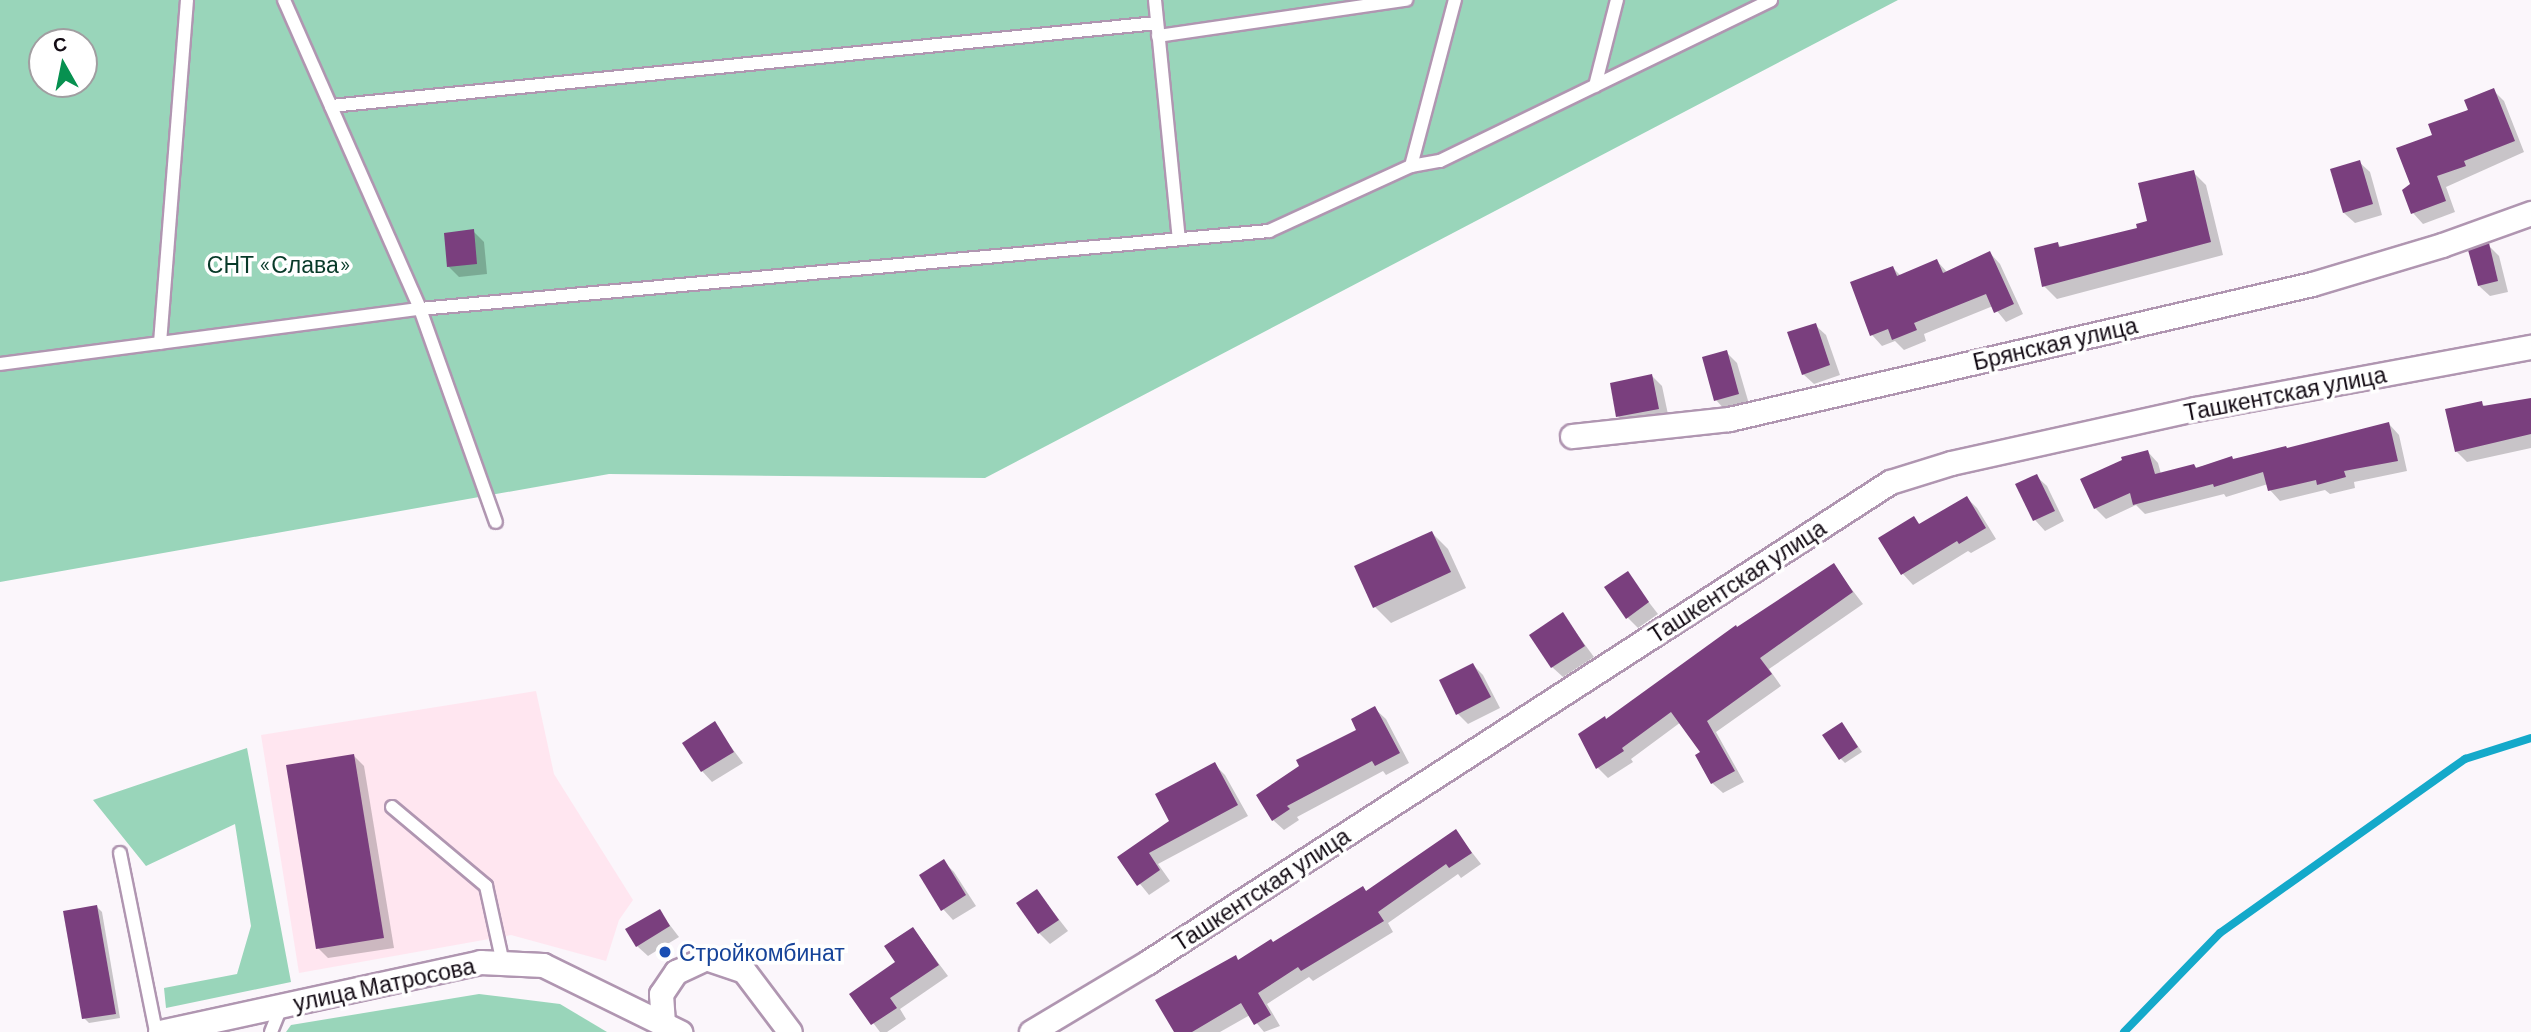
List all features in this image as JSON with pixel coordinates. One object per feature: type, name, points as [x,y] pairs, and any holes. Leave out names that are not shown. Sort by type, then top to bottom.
[{"type":"street","name":"Брянская улица","points":[[1572,436],[1729,419],[2312,284],[2442,245],[2531,213]]},
{"type":"street","name":"Ташкентская улица","points":[[1031,1032],[1148,962],[1890,482],[1951,463],[2195,409],[2531,347]]},
{"type":"street","points":[[671,1027],[661,994],[676,972],[706,958],[744,971],[790,1032]]},
{"type":"street","name":"улица Матросова","points":[[158,1032],[480,962],[543,965],[671,1027]]},
{"type":"lane","points":[[159,343],[187,0]]},
{"type":"lane","points":[[284,0],[419,309],[496,522]]},
{"type":"lane","points":[[1155,0],[1179,239]]},
{"type":"lane","points":[[331,106],[1158,29],[1406,0]]},
{"type":"lane","points":[[1411,166],[1455,0]]},
{"type":"lane","points":[[1595,86],[1617,0]]},
{"type":"lane","points":[[0,364],[419,309],[1269,231],[1411,166],[1440,161],[1771,0]]},
{"type":"lane","points":[[392,807],[486,886],[503,963]]},
{"type":"lane","points":[[120,853],[158,1032]]},
{"type":"lane","points":[[271,1032],[282,1005]]},
{"type":"shaded area","points":[[536,691],[554,774],[633,900],[619,920],[606,961],[511,935],[299,973],[261,735]]},
{"type":"green space","name":"СНТ «Слава»","points":[[0,0],[1898,0],[985,478],[609,474],[0,582]]},
{"type":"green space","points":[[247,748],[291,982],[166,1008],[164,988],[237,974],[251,926],[235,824],[146,866],[93,800]]},
{"type":"green space","points":[[479,994],[560,1004],[607,1032],[286,1032],[291,1025]]},
{"type":"building","points":[[2494,88],[2515,141],[2464,161],[2466,166],[2437,176],[2446,201],[2411,214],[2402,190],[2410,184],[2396,148],[2432,135],[2428,124],[2468,110],[2464,100]]},
{"type":"building","points":[[2360,160],[2373,204],[2343,213],[2330,169]]},
{"type":"building","points":[[2194,170],[2211,242],[2042,287],[2034,248],[2058,242],[2059,247],[2137,228],[2136,224],[2147,221],[2138,183]]},
{"type":"building","points":[[474,229],[477,264],[447,267],[444,233]]},
{"type":"building","points":[[2489,243],[2498,281],[2478,286],[2468,250]]},
{"type":"building","points":[[1990,251],[2014,304],[1994,313],[1986,294],[1914,323],[1917,330],[1892,340],[1888,329],[1870,336],[1850,282],[1893,266],[1897,276],[1937,259],[1943,273]]},
{"type":"building","points":[[1816,323],[1830,365],[1802,375],[1787,332]]},
{"type":"building","points":[[1727,350],[1739,394],[1714,401],[1702,357]]},
{"type":"building","points":[[1652,374],[1659,409],[1616,417],[1610,383]]},
{"type":"building","points":[[2531,398],[2531,434],[2455,452],[2445,409],[2482,401],[2483,406]]},
{"type":"building","points":[[2389,422],[2398,461],[2344,471],[2346,477],[2317,485],[2316,480],[2268,491],[2263,472],[2214,487],[2213,484],[2133,505],[2130,493],[2094,509],[2080,479],[2122,460],[2121,457],[2148,450],[2155,474],[2194,464],[2196,468],[2232,456],[2233,459],[2286,446],[2287,448]]},
{"type":"building","points":[[2037,474],[2055,511],[2033,521],[2015,484]]},
{"type":"building","points":[[1967,496],[1986,528],[1959,544],[1957,541],[1901,575],[1878,538],[1914,516],[1919,524]]},
{"type":"building","points":[[1432,531],[1451,572],[1373,608],[1354,566]]},
{"type":"building","points":[[1834,563],[1853,592],[1760,658],[1772,674],[1707,721],[1735,771],[1711,784],[1695,755],[1700,752],[1671,712],[1622,748],[1624,751],[1596,769],[1578,734],[1605,716],[1606,719],[1736,625],[1737,627]]},
{"type":"building","points":[[1628,571],[1649,602],[1626,619],[1604,587]]},
{"type":"building","points":[[1563,612],[1585,646],[1551,668],[1529,635]]},
{"type":"building","points":[[1473,663],[1491,697],[1456,715],[1439,680]]},
{"type":"building","points":[[1375,706],[1400,753],[1375,766],[1372,761],[1287,806],[1290,809],[1272,821],[1256,795],[1299,766],[1296,760],[1356,730],[1351,719]]},
{"type":"building","points":[[715,721],[734,752],[701,772],[682,743]]},
{"type":"building","points":[[1842,722],[1858,747],[1839,760],[1822,735]]},
{"type":"building","points":[[354,754],[384,938],[316,949],[286,765]]},
{"type":"building","points":[[1215,762],[1238,805],[1149,853],[1160,870],[1137,886],[1117,857],[1169,821],[1155,794]]},
{"type":"building","points":[[1456,829],[1472,853],[1449,868],[1446,864],[1378,912],[1384,921],[1301,971],[1298,967],[1258,993],[1271,1015],[1254,1025],[1241,1003],[1192,1032],[1174,1032],[1155,1000],[1236,955],[1238,960],[1271,939],[1273,942],[1363,886],[1366,891]]},
{"type":"building","points":[[944,859],[966,895],[941,911],[919,875]]},
{"type":"building","points":[[1037,889],[1059,920],[1038,934],[1016,903]]},
{"type":"building","points":[[97,905],[116,1014],[82,1019],[63,911]]},
{"type":"building","points":[[660,909],[670,926],[636,947],[625,929]]},
{"type":"building","points":[[913,927],[939,965],[890,998],[897,1008],[871,1025],[849,994],[895,962],[884,946]]},
{"type":"waterway","points":[[2124,1032],[2220,933],[2465,759],[2531,738]]},
{"type":"place","name":"Стройкомбинат","points":[[665,952]]}]
